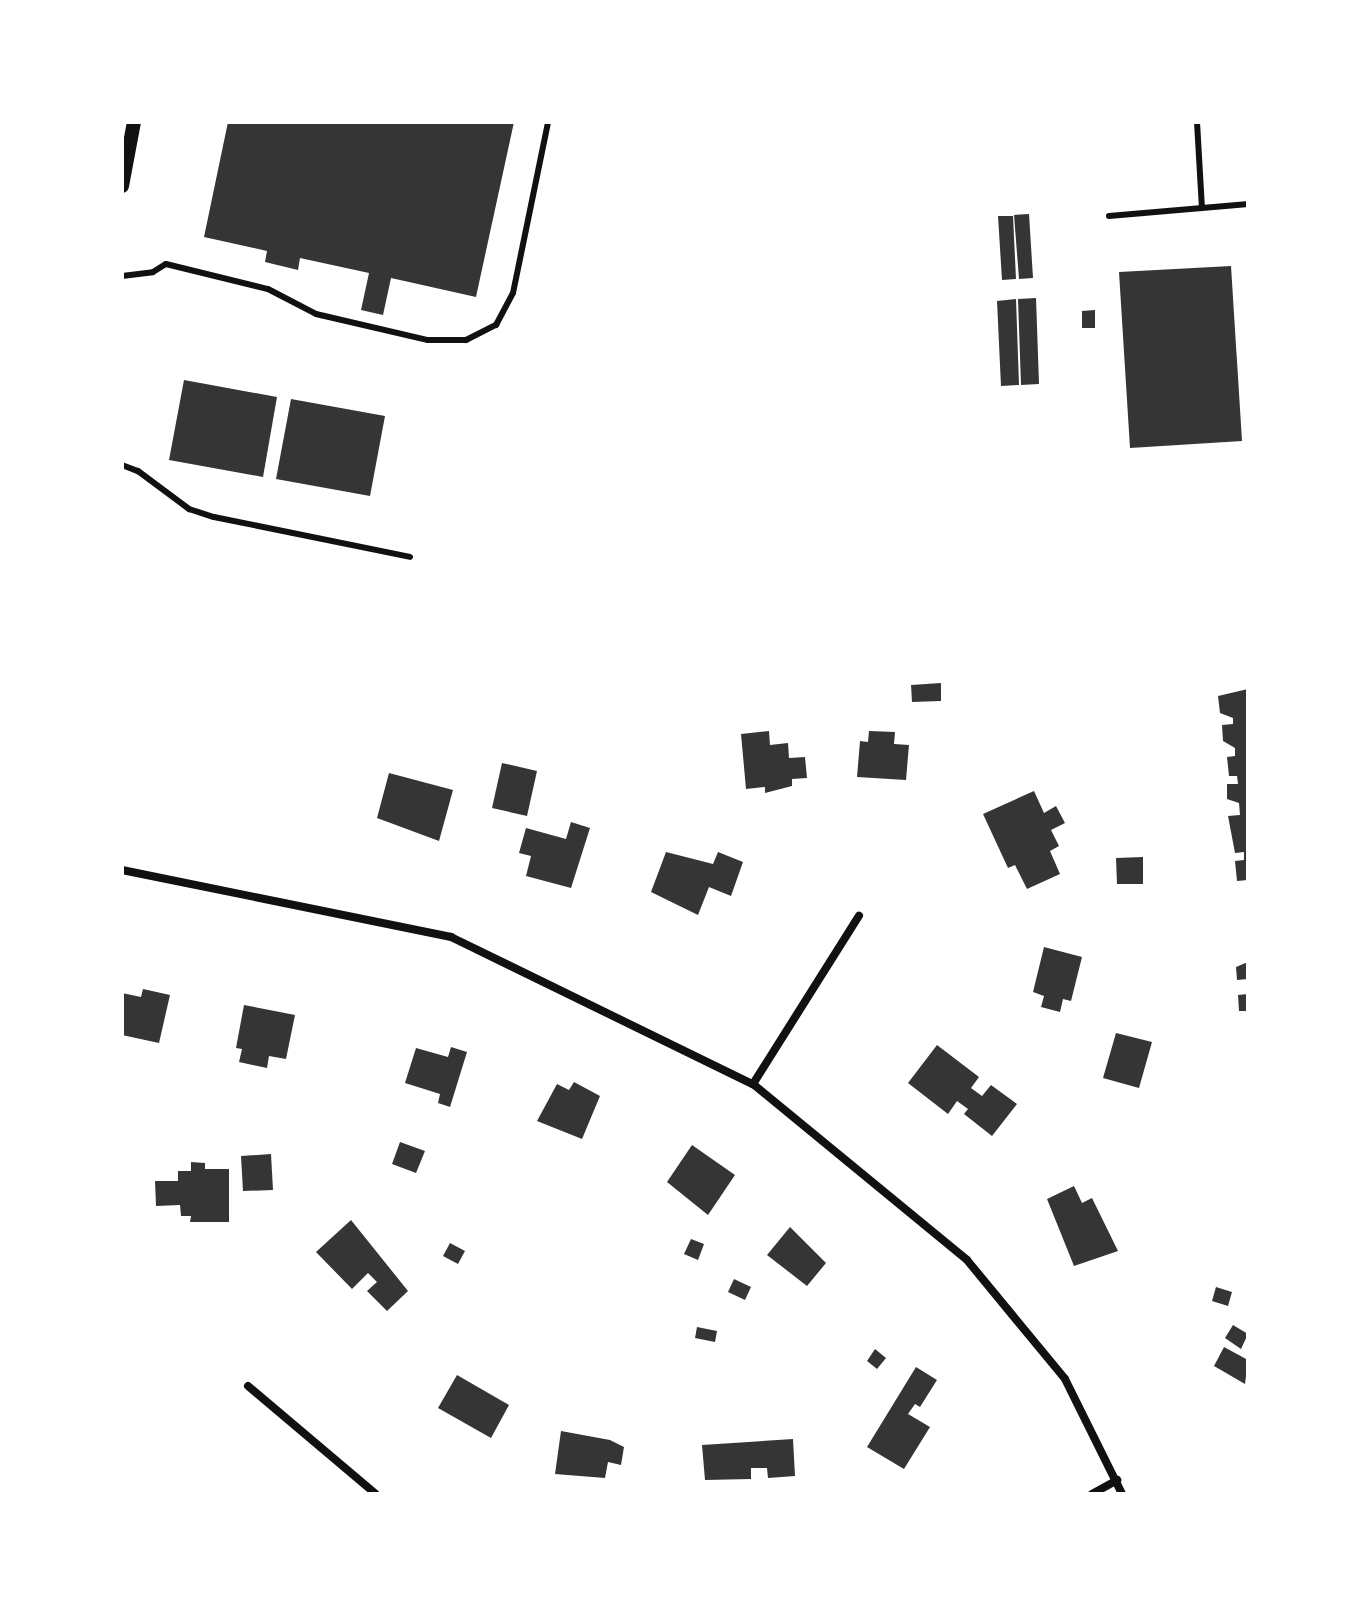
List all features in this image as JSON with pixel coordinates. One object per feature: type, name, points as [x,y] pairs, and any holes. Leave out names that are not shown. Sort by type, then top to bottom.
[{"type":"street","points":[[122,186],[124,158],[134,122]]},
{"type":"street","points":[[122,870],[451,937],[753,1084],[967,1260],[1065,1379],[1122,1494]]},
{"type":"street","points":[[753,1084],[859,916]]},
{"type":"street","points":[[248,1386],[376,1494]]},
{"type":"street","points":[[1092,1494],[1117,1480]]},
{"type":"lane","points":[[122,276],[153,272],[166,264],[268,289],[316,314],[428,340],[466,340],[496,325],[513,293],[548,122]]},
{"type":"lane","points":[[1197,122],[1202,208]]},
{"type":"lane","points":[[1109,216],[1248,204]]},
{"type":"lane","points":[[122,465],[138,471],[189,509],[214,517],[410,557]]},
{"type":"building","points":[[228,122],[514,122],[476,297],[391,278],[383,315],[361,310],[369,273],[300,258],[298,270],[265,262],[267,251],[204,237]]},
{"type":"building","points":[[1029,214],[1033,278],[1019,279],[1014,215]]},
{"type":"building","points":[[998,216],[1013,216],[1016,279],[1002,280]]},
{"type":"building","points":[[1231,266],[1242,441],[1130,448],[1119,272]]},
{"type":"building","points":[[1036,298],[1039,384],[1021,385],[1018,299]]},
{"type":"building","points":[[1016,299],[1019,385],[1001,386],[997,301]]},
{"type":"building","points":[[1095,310],[1095,328],[1082,328],[1082,311]]},
{"type":"building","points":[[184,380],[277,397],[263,477],[169,460]]},
{"type":"building","points":[[291,399],[385,416],[370,496],[276,479]]},
{"type":"building","points":[[941,683],[941,701],[912,702],[911,685]]},
{"type":"building","points":[[1248,689],[1248,880],[1237,881],[1235,861],[1244,860],[1244,852],[1235,853],[1228,816],[1240,815],[1239,803],[1227,799],[1227,784],[1238,784],[1237,776],[1229,776],[1227,757],[1235,756],[1235,748],[1223,741],[1222,725],[1233,724],[1233,718],[1220,713],[1218,696]]},
{"type":"building","points":[[769,731],[770,745],[788,743],[789,758],[805,757],[807,778],[792,779],[792,786],[765,793],[765,787],[746,789],[741,734]]},
{"type":"building","points":[[869,731],[895,732],[894,744],[909,745],[906,780],[857,777],[860,741],[868,742]]},
{"type":"building","points":[[502,763],[537,771],[527,816],[492,808]]},
{"type":"building","points":[[389,773],[453,790],[439,841],[377,818]]},
{"type":"building","points":[[1034,791],[1044,813],[1056,806],[1065,823],[1051,830],[1059,846],[1050,851],[1060,874],[1027,889],[1015,865],[1008,868],[983,814]]},
{"type":"building","points":[[571,822],[590,828],[571,888],[526,876],[531,856],[519,853],[526,828],[566,839]]},
{"type":"building","points":[[666,852],[713,864],[718,852],[743,862],[731,896],[709,887],[698,915],[651,892]]},
{"type":"building","points":[[1143,857],[1143,884],[1117,884],[1116,858]]},
{"type":"building","points":[[1044,947],[1082,957],[1071,1001],[1063,999],[1060,1012],[1041,1007],[1044,996],[1033,992]]},
{"type":"building","points":[[1248,962],[1248,979],[1237,980],[1236,967]]},
{"type":"building","points":[[143,989],[170,995],[159,1043],[122,1035],[122,993],[141,997]]},
{"type":"building","points":[[1248,994],[1248,1011],[1239,1011],[1238,995]]},
{"type":"building","points":[[244,1005],[295,1015],[286,1059],[269,1056],[267,1068],[239,1062],[242,1049],[236,1048]]},
{"type":"building","points":[[1116,1033],[1152,1042],[1139,1088],[1103,1078]]},
{"type":"building","points":[[937,1045],[979,1077],[971,1088],[982,1096],[991,1085],[1017,1104],[992,1136],[964,1114],[968,1109],[957,1101],[948,1114],[908,1083]]},
{"type":"building","points":[[451,1047],[467,1052],[450,1107],[438,1103],[440,1094],[405,1083],[416,1048],[448,1057]]},
{"type":"building","points":[[574,1082],[600,1096],[582,1139],[537,1121],[557,1084],[569,1090]]},
{"type":"building","points":[[400,1142],[425,1151],[416,1173],[392,1164]]},
{"type":"building","points":[[692,1145],[735,1175],[708,1215],[667,1182]]},
{"type":"building","points":[[271,1154],[273,1190],[243,1191],[241,1156]]},
{"type":"building","points":[[191,1162],[205,1163],[205,1169],[229,1169],[229,1222],[190,1222],[191,1216],[181,1216],[180,1205],[156,1206],[155,1181],[178,1181],[178,1171],[191,1171]]},
{"type":"building","points":[[1074,1186],[1082,1203],[1092,1198],[1118,1251],[1074,1266],[1047,1199]]},
{"type":"building","points":[[351,1220],[408,1291],[387,1311],[367,1291],[377,1282],[368,1273],[352,1289],[316,1252]]},
{"type":"building","points":[[790,1227],[826,1263],[807,1286],[767,1255]]},
{"type":"building","points":[[691,1239],[704,1244],[698,1260],[684,1254]]},
{"type":"building","points":[[450,1243],[465,1251],[458,1264],[443,1256]]},
{"type":"building","points":[[734,1279],[751,1287],[745,1300],[728,1292]]},
{"type":"building","points":[[1216,1287],[1232,1292],[1228,1306],[1212,1301]]},
{"type":"building","points":[[1233,1325],[1248,1334],[1241,1349],[1225,1338]]},
{"type":"building","points":[[697,1327],[717,1331],[715,1342],[695,1338]]},
{"type":"building","points":[[1224,1347],[1248,1360],[1245,1384],[1214,1366]]},
{"type":"building","points":[[875,1349],[886,1358],[877,1369],[867,1361]]},
{"type":"building","points":[[916,1367],[937,1380],[920,1407],[915,1404],[908,1414],[930,1427],[904,1469],[867,1447]]},
{"type":"building","points":[[457,1375],[509,1405],[491,1438],[438,1408]]},
{"type":"building","points":[[561,1431],[610,1440],[624,1447],[621,1465],[608,1462],[605,1478],[555,1474]]},
{"type":"building","points":[[793,1439],[795,1476],[768,1478],[767,1468],[751,1468],[751,1479],[705,1480],[702,1445]]}]
